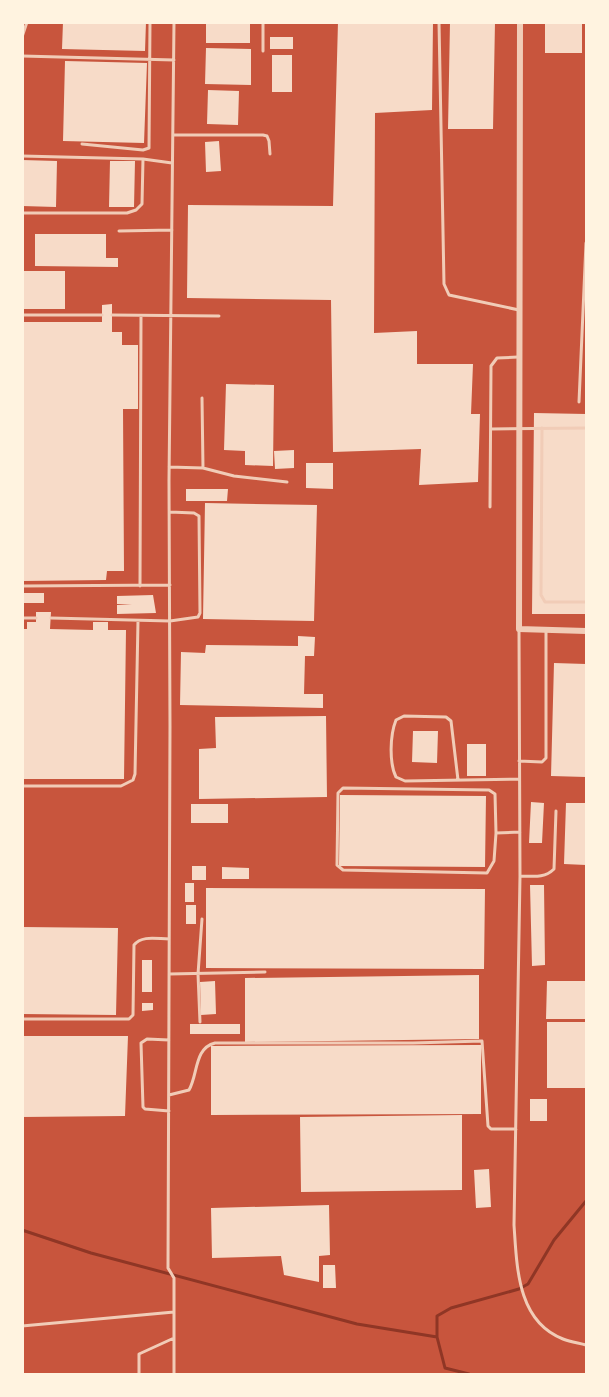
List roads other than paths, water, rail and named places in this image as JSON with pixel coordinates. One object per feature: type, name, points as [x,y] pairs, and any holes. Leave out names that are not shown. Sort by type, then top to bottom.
[{"type":"street","points":[[520,22],[519,630],[586,630]]},
{"type":"lane","points":[[22,37],[27,22]]},
{"type":"lane","points":[[82,144],[143,150],[149,148],[150,22]]},
{"type":"lane","points":[[174,22],[169,467],[168,1268],[174,1278],[174,1374]]},
{"type":"lane","points":[[263,22],[263,51]]},
{"type":"lane","points":[[439,22],[444,284],[449,295],[519,310]]},
{"type":"lane","points":[[22,56],[174,60]]},
{"type":"lane","points":[[173,135],[263,135],[267,136],[269,141],[270,154]]},
{"type":"lane","points":[[22,156],[143,159],[172,163]]},
{"type":"lane","points":[[22,213],[127,213],[136,210],[142,204],[143,159]]},
{"type":"lane","points":[[119,231],[172,230]]},
{"type":"lane","points":[[579,402],[584,335],[586,243]]},
{"type":"lane","points":[[22,315],[102,315]]},
{"type":"lane","points":[[112,315],[219,316]]},
{"type":"lane","points":[[140,586],[141,316]]},
{"type":"lane","points":[[490,507],[491,366],[497,358],[519,357]]},
{"type":"lane","points":[[202,398],[203,468]]},
{"type":"lane","points":[[542,428],[541,595],[545,602],[586,602]]},
{"type":"lane","points":[[491,429],[586,428]]},
{"type":"lane","points":[[169,467],[203,468],[234,476],[287,482]]},
{"type":"lane","points":[[51,618],[170,621],[198,617],[200,613],[199,516],[194,513],[170,512]]},
{"type":"lane","points":[[22,586],[170,585]]},
{"type":"lane","points":[[22,618],[36,618]]},
{"type":"lane","points":[[22,786],[121,786],[133,780],[135,774],[138,621]]},
{"type":"lane","points":[[519,630],[520,876],[514,1224],[518,1276],[524,1299],[542,1326],[563,1339],[586,1345]]},
{"type":"lane","points":[[519,761],[542,762],[546,758],[546,630]]},
{"type":"lane","points":[[458,780],[451,721],[446,717],[404,716],[396,720],[393,727],[392,770],[396,777],[405,781],[519,779]]},
{"type":"lane","points":[[343,788],[489,790],[495,794],[497,801],[496,832],[494,861],[487,873],[343,870],[337,865],[338,793],[343,788]]},
{"type":"lane","points":[[520,876],[541,877],[554,869],[556,812]]},
{"type":"lane","points":[[496,832],[519,832]]},
{"type":"lane","points":[[200,1022],[198,974],[202,919]]},
{"type":"lane","points":[[22,1019],[129,1019],[133,1015],[134,945],[143,938],[170,939]]},
{"type":"lane","points":[[169,974],[265,972]]},
{"type":"lane","points":[[169,1040],[147,1039],[141,1043],[143,1107],[169,1111]]},
{"type":"lane","points":[[170,1095],[189,1090],[201,1052],[208,1045],[215,1043],[482,1041],[488,1126],[491,1129],[516,1129]]},
{"type":"lane","points":[[22,1326],[174,1312]]},
{"type":"lane","points":[[139,1374],[139,1354],[174,1338]]},
{"type":"waterway","points":[[469,1374],[445,1368],[437,1337],[437,1316],[451,1308],[519,1289],[528,1284],[554,1240],[586,1201]]},
{"type":"waterway","points":[[22,1230],[91,1253],[357,1324],[437,1337]]}]
